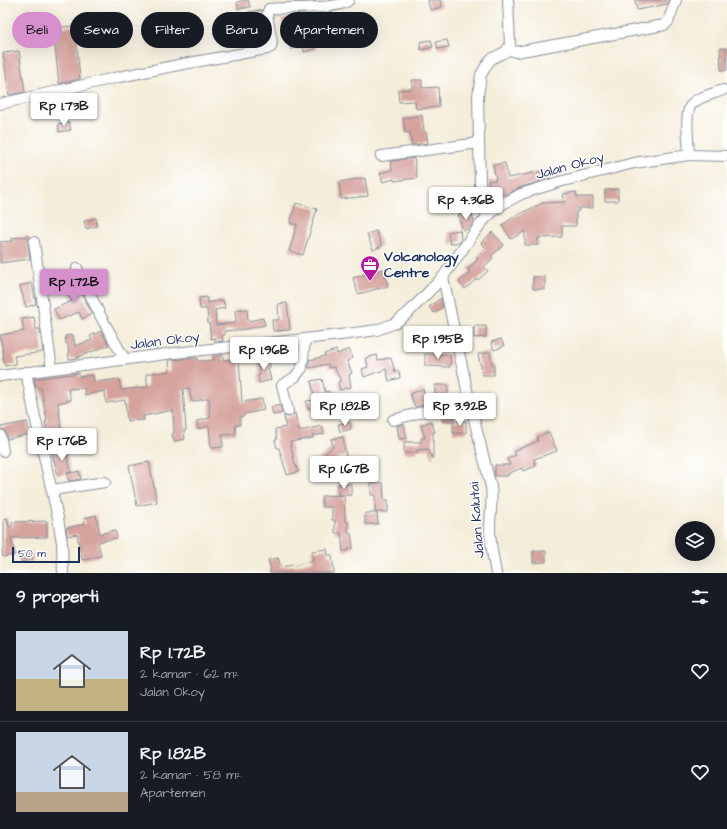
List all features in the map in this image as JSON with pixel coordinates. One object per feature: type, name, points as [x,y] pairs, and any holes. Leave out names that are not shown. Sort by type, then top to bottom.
[{"type":"street","points":[[0,104],[133,74],[267,49],[271,47],[272,42],[267,14],[269,9],[326,6],[343,4],[349,0]]},
{"type":"street","points":[[487,217],[480,184],[478,96],[481,75],[486,66],[491,59],[510,46],[508,0]]},
{"type":"street","points":[[507,49],[514,52],[524,51],[664,25],[668,22],[676,0]]},
{"type":"street","points":[[689,155],[687,124],[688,111],[691,105],[697,100],[723,90]]},
{"type":"street","points":[[381,156],[479,143]]},
{"type":"street","name":"Jalan Okoy","points":[[0,376],[377,330],[391,325],[408,313],[443,277],[487,217],[501,205],[521,194],[560,182],[634,163],[689,155],[727,156]]},
{"type":"street","points":[[34,242],[52,369]]},
{"type":"street","points":[[78,268],[101,317],[125,360]]},
{"type":"street","name":"Jalan Kalutai","points":[[443,277],[469,399],[491,487],[492,496],[490,529],[496,573]]},
{"type":"street","points":[[288,411],[282,385],[294,377],[302,368],[305,339]]},
{"type":"street","points":[[26,372],[62,543],[63,573]]},
{"type":"street","points":[[393,420],[469,399]]},
{"type":"street","points":[[0,435],[3,451]]},
{"type":"street","points":[[52,490],[106,482]]},
{"type":"building","points":[[248,0],[250,7],[238,9],[237,2]]},
{"type":"building","points":[[428,0],[440,0],[442,7],[430,10]]},
{"type":"building","points":[[635,0],[669,0],[668,4],[637,10]]},
{"type":"building","points":[[262,10],[262,12],[248,12]]},
{"type":"building","points":[[70,26],[70,48],[77,48],[80,79],[59,84],[55,48],[62,48],[62,27]]},
{"type":"building","points":[[431,40],[433,47],[421,50],[420,42]]},
{"type":"building","points":[[447,40],[449,47],[438,49],[436,42]]},
{"type":"building","points":[[304,48],[316,48],[316,49],[304,52]]},
{"type":"building","points":[[720,48],[727,48],[727,70],[721,70]]},
{"type":"building","points":[[19,51],[25,92],[9,95],[3,53]]},
{"type":"building","points":[[412,80],[422,80],[422,88],[438,87],[439,107],[416,109],[415,101],[399,102],[398,90],[412,89]]},
{"type":"building","points":[[422,115],[424,132],[426,132],[428,143],[412,145],[410,132],[405,133],[403,118]]},
{"type":"building","points":[[69,122],[71,130],[59,132],[58,124]]},
{"type":"building","points":[[414,158],[417,178],[394,181],[394,179],[383,182],[380,173],[392,170],[391,161]]},
{"type":"building","points":[[505,163],[508,178],[548,170],[550,178],[519,188],[507,194],[490,197],[488,181],[496,180],[493,165]]},
{"type":"building","points":[[365,178],[368,196],[341,199],[339,182]]},
{"type":"building","points":[[618,189],[618,201],[605,201],[605,190]]},
{"type":"building","points":[[576,192],[577,197],[593,197],[593,208],[578,208],[579,211],[576,211],[576,226],[562,226],[562,237],[538,238],[538,245],[525,245],[525,231],[511,239],[502,225],[517,215],[543,203],[565,202],[563,194]]},
{"type":"building","points":[[296,203],[317,209],[303,255],[289,251],[297,225],[290,223]]},
{"type":"building","points":[[471,212],[474,221],[469,229],[463,230],[458,215]]},
{"type":"building","points":[[96,218],[97,226],[86,229],[84,221]]},
{"type":"building","points":[[460,230],[460,242],[450,244],[448,232]]},
{"type":"building","points":[[376,231],[382,246],[373,250],[367,234]]},
{"type":"building","points":[[492,232],[504,245],[491,256],[493,258],[484,267],[488,271],[465,289],[459,282],[470,272],[468,269],[486,248],[481,243]]},
{"type":"building","points":[[29,236],[28,243],[30,259],[0,263],[0,242],[13,241],[12,238]]},
{"type":"building","name":"Volcanology Centre","points":[[383,269],[388,286],[358,294],[353,278]]},
{"type":"building","points":[[58,277],[60,285],[48,287],[46,279]]},
{"type":"building","points":[[533,277],[545,277],[545,289],[533,289]]},
{"type":"building","points":[[75,279],[92,314],[82,319],[79,312],[59,320],[54,309],[72,301],[64,284]]},
{"type":"building","points":[[32,283],[36,304],[26,307],[20,286]]},
{"type":"building","points":[[207,297],[207,303],[223,300],[225,308],[215,310],[216,325],[236,323],[235,310],[247,309],[248,321],[263,318],[265,325],[247,329],[225,331],[225,335],[222,335],[223,341],[215,342],[215,338],[211,339],[207,309],[200,309],[199,298]]},
{"type":"building","points":[[441,298],[443,307],[434,313],[429,307]]},
{"type":"building","points":[[287,303],[290,330],[273,331],[272,320],[279,320],[278,304]]},
{"type":"building","points":[[34,317],[36,329],[40,329],[43,352],[14,356],[16,364],[5,366],[0,335],[24,331],[22,319]]},
{"type":"building","points":[[474,326],[486,326],[486,337],[474,338]]},
{"type":"building","points":[[101,331],[109,345],[78,358],[69,359],[68,344],[66,344],[65,336],[73,335],[75,346],[92,340],[90,336]]},
{"type":"building","points":[[501,339],[504,346],[494,350],[491,342]]},
{"type":"building","points":[[349,349],[353,358],[347,361],[352,373],[349,375],[351,387],[340,390],[338,382],[341,381],[334,367],[329,368],[328,364],[309,368],[309,360],[325,356],[324,354],[336,350],[337,354]]},
{"type":"building","points":[[490,352],[492,364],[494,364],[494,375],[482,375],[478,354]]},
{"type":"building","points":[[425,354],[450,355],[450,367],[425,366]]},
{"type":"building","points":[[223,355],[223,360],[239,359],[242,402],[262,399],[264,410],[244,414],[244,416],[240,417],[240,425],[235,425],[236,434],[222,435],[223,447],[211,448],[209,426],[198,429],[197,421],[210,418],[209,398],[192,402],[189,388],[183,389],[186,430],[184,431],[185,439],[174,441],[172,434],[174,433],[173,410],[143,416],[144,420],[127,421],[125,400],[106,403],[105,391],[85,395],[84,388],[68,389],[71,400],[58,403],[62,434],[48,437],[45,421],[47,421],[41,388],[36,388],[34,379],[79,373],[79,377],[93,375],[94,382],[119,379],[121,390],[148,387],[146,374],[170,371],[169,360],[197,358],[198,361],[214,360],[213,356]]},
{"type":"building","points":[[377,355],[378,360],[391,358],[395,372],[399,371],[400,378],[389,381],[386,369],[364,377],[362,369],[368,367],[366,358]]},
{"type":"building","points":[[269,360],[270,367],[268,368],[271,380],[259,383],[258,375],[260,375],[257,362]]},
{"type":"building","points":[[322,379],[325,392],[329,391],[331,399],[318,402],[319,407],[308,409],[306,401],[315,400],[311,381]]},
{"type":"building","points":[[435,385],[448,385],[448,396],[435,400]]},
{"type":"building","points":[[423,389],[428,403],[415,407],[410,394]]},
{"type":"building","points":[[280,405],[282,413],[273,415],[271,407]]},
{"type":"building","points":[[454,410],[454,421],[442,421],[442,413]]},
{"type":"building","points":[[295,413],[299,431],[322,426],[324,434],[312,436],[313,438],[290,442],[298,472],[287,475],[279,448],[277,448],[275,429],[286,427],[284,416],[289,417]]},
{"type":"building","points":[[431,421],[435,432],[433,432],[433,458],[429,449],[417,450],[417,453],[404,453],[404,442],[421,442],[421,438],[425,438],[421,425]]},
{"type":"building","points":[[466,421],[466,433],[453,433],[453,422]]},
{"type":"building","points":[[27,422],[30,434],[7,439],[5,431],[0,429],[0,427]]},
{"type":"building","points":[[350,422],[351,429],[340,432],[338,424]]},
{"type":"building","points":[[404,424],[407,438],[399,439],[397,426]]},
{"type":"building","points":[[549,432],[557,451],[534,459],[536,466],[523,471],[521,468],[508,474],[508,476],[495,476],[495,465],[510,465],[507,459],[516,455],[514,451],[538,441],[537,437]]},
{"type":"building","points":[[68,434],[69,441],[58,444],[56,436]]},
{"type":"building","points":[[343,437],[346,456],[337,458],[324,469],[317,460],[333,447],[331,439]]},
{"type":"building","points":[[66,450],[71,472],[58,475],[52,453]]},
{"type":"building","points":[[149,462],[157,502],[137,506],[129,466]]},
{"type":"building","points":[[79,471],[81,479],[69,481],[67,474]]},
{"type":"building","points":[[371,483],[383,483],[384,500],[388,500],[388,512],[375,512],[375,495],[371,495]]},
{"type":"building","points":[[338,484],[351,484],[351,495],[338,495]]},
{"type":"building","points":[[344,495],[345,521],[348,521],[348,533],[351,533],[353,548],[348,549],[348,551],[343,551],[341,533],[335,533],[335,520],[332,520],[332,507],[322,507],[322,496]]},
{"type":"building","points":[[365,513],[377,513],[378,524],[365,524]]},
{"type":"building","points":[[96,515],[100,534],[115,530],[117,538],[98,542],[101,556],[82,560],[77,534],[67,536],[66,528],[85,524],[84,518]]},
{"type":"building","points":[[7,518],[9,527],[12,527],[12,522],[47,521],[47,537],[11,538],[15,555],[3,557],[4,519]]},
{"type":"building","points":[[327,549],[328,555],[332,555],[334,573],[270,573],[271,570],[268,560],[278,558],[281,567],[293,566],[313,561],[312,551]]},
{"type":"building","points":[[533,551],[546,551],[546,562],[533,563]]},
{"type":"building","points":[[31,552],[33,560],[21,562],[19,555]]},
{"type":"place","name":"Volcanology Centre","points":[[370,282]]}]
